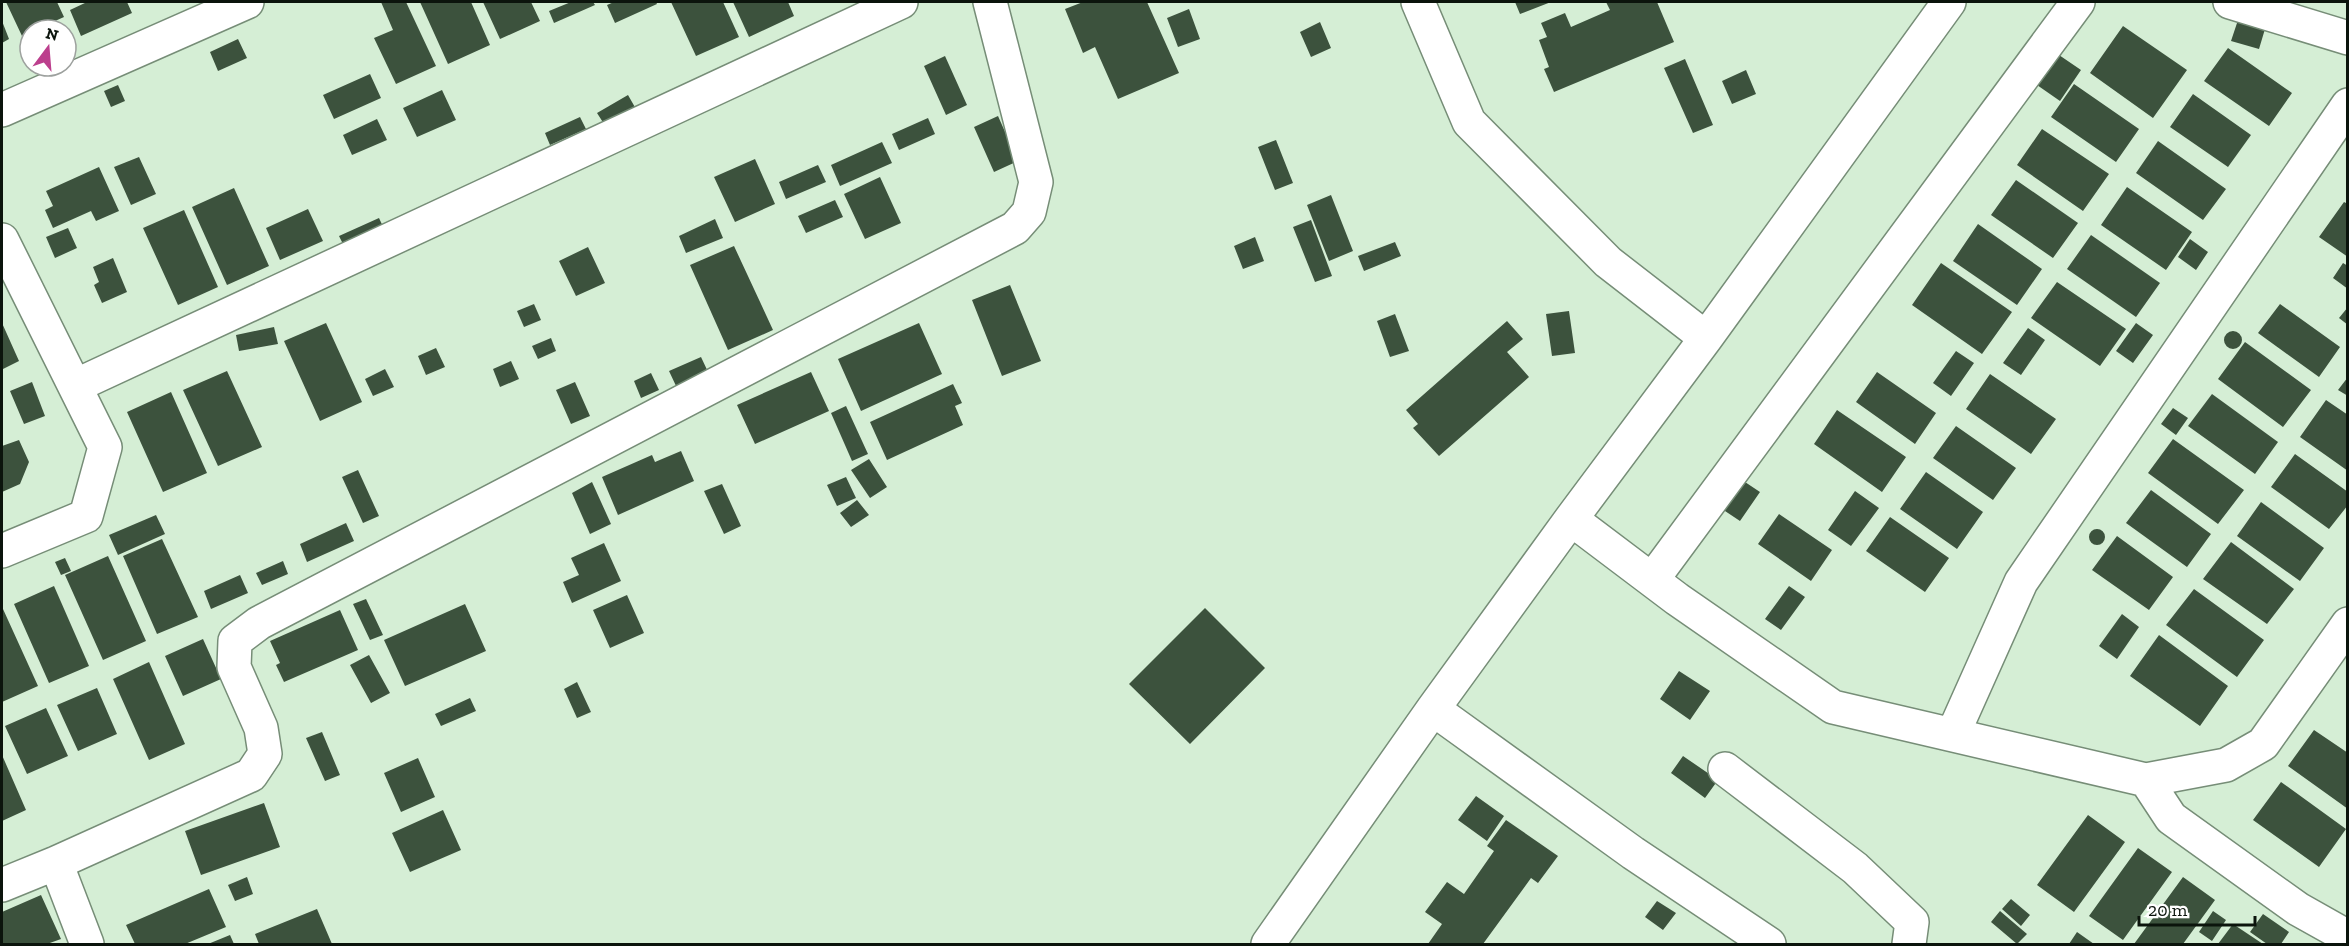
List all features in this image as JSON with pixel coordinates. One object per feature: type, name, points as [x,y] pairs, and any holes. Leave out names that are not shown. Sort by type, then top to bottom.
[{"type":"street","points":[[2,110],[247,2]]},
{"type":"street","points":[[75,386],[902,2]]},
{"type":"street","points":[[2,885],[56,863],[251,774],[265,754],[261,728],[234,667],[234,650],[235,641],[259,622],[1015,228],[1029,212],[1036,182],[990,2]]},
{"type":"street","points":[[1418,2],[1469,122],[1608,262],[1706,338]]},
{"type":"street","points":[[1652,580],[2078,2]]},
{"type":"street","points":[[2230,2],[2348,38]]},
{"type":"street","points":[[1268,945],[1433,710],[1706,338],[1944,3]]},
{"type":"street","points":[[1953,734],[2021,582],[2348,105]]},
{"type":"street","points":[[2,240],[105,447],[86,516],[2,551]]},
{"type":"street","points":[[1571,519],[1652,580],[1833,707],[2146,780],[2226,765],[2263,744],[2348,624]]},
{"type":"street","points":[[1433,710],[1633,853],[1769,945]]},
{"type":"street","points":[[1725,769],[1855,868],[1912,922],[1910,945]]},
{"type":"street","points":[[2146,780],[2171,818],[2298,909],[2348,937]]},
{"type":"street","points":[[56,863],[87,945]]},
{"type":"building","points":[[6,2],[57,2],[64,17],[18,18],[18,28]]},
{"type":"building","points":[[87,2],[127,2],[132,13],[81,36],[78,18],[73,18],[70,10]]},
{"type":"building","points":[[381,2],[406,2],[436,66],[396,84],[374,38],[393,30]]},
{"type":"building","points":[[420,2],[471,2],[490,45],[448,64]]},
{"type":"building","points":[[483,2],[531,2],[540,21],[500,39]]},
{"type":"building","points":[[571,2],[593,2],[595,5],[554,23],[549,11]]},
{"type":"building","points":[[614,2],[656,2],[657,4],[615,23],[607,5]]},
{"type":"building","points":[[671,2],[723,2],[739,37],[696,56]]},
{"type":"building","points":[[733,2],[788,2],[794,16],[749,37]]},
{"type":"building","points":[[1083,2],[1147,2],[1179,73],[1118,99],[1095,47],[1083,53],[1065,9]]},
{"type":"building","points":[[1515,2],[1551,2],[1520,14]]},
{"type":"building","points":[[1606,2],[1657,2],[1674,42],[1554,92],[1544,69],[1549,67],[1539,40],[1547,37],[1541,23],[1565,13],[1571,27],[1610,10]]},
{"type":"building","points":[[1189,9],[1200,39],[1178,47],[1167,18]]},
{"type":"building","points":[[2238,20],[2265,29],[2259,49],[2231,41]]},
{"type":"building","points":[[2,21],[9,39],[2,43]]},
{"type":"building","points":[[1320,22],[1331,48],[1311,57],[1300,32]]},
{"type":"building","points":[[2123,26],[2187,70],[2153,118],[2090,73]]},
{"type":"building","points":[[238,39],[247,58],[218,71],[210,52]]},
{"type":"building","points":[[2228,48],[2292,93],[2269,126],[2204,81]]},
{"type":"building","points":[[2059,55],[2081,70],[2060,101],[2037,85]]},
{"type":"building","points":[[945,56],[967,105],[946,115],[924,66]]},
{"type":"building","points":[[1685,59],[1713,125],[1693,133],[1664,68]]},
{"type":"building","points":[[1746,70],[1756,94],[1732,104],[1722,81]]},
{"type":"building","points":[[370,74],[381,98],[334,119],[323,95]]},
{"type":"building","points":[[2074,84],[2139,129],[2116,162],[2051,117]]},
{"type":"building","points":[[118,85],[125,101],[111,107],[104,91]]},
{"type":"building","points":[[442,90],[456,120],[417,137],[403,108]]},
{"type":"building","points":[[2193,94],[2251,135],[2228,167],[2170,127]]},
{"type":"building","points":[[628,95],[636,109],[606,127],[597,113]]},
{"type":"building","points":[[998,116],[1018,161],[994,172],[974,127]]},
{"type":"building","points":[[580,117],[586,129],[550,145],[545,133]]},
{"type":"building","points":[[928,118],[935,134],[899,150],[892,134]]},
{"type":"building","points":[[377,119],[387,140],[352,155],[343,135]]},
{"type":"building","points":[[2042,129],[2109,174],[2083,211],[2017,165]]},
{"type":"building","points":[[1276,140],[1293,183],[1275,190],[1258,147]]},
{"type":"building","points":[[2158,141],[2226,189],[2203,220],[2136,173]]},
{"type":"building","points":[[882,142],[892,163],[840,186],[831,165]]},
{"type":"building","points":[[139,157],[156,194],[131,205],[114,167]]},
{"type":"building","points":[[755,159],[775,204],[735,222],[714,177]]},
{"type":"building","points":[[818,165],[826,182],[786,199],[779,182]]},
{"type":"building","points":[[99,167],[119,211],[96,221],[91,211],[53,228],[45,210],[53,206],[46,191]]},
{"type":"building","points":[[880,177],[901,223],[865,239],[844,194]]},
{"type":"building","points":[[2016,180],[2078,223],[2053,258],[1991,215]]},
{"type":"building","points":[[2127,187],[2192,232],[2166,270],[2101,225]]},
{"type":"building","points":[[234,188],[269,266],[227,285],[192,207]]},
{"type":"building","points":[[1331,195],[1353,251],[1329,261],[1307,205]]},
{"type":"building","points":[[835,200],[843,217],[806,233],[798,216]]},
{"type":"building","points":[[2344,202],[2348,204],[2348,257],[2319,237]]},
{"type":"building","points":[[308,209],[323,241],[280,260],[266,228]]},
{"type":"building","points":[[184,210],[218,287],[178,305],[143,228]]},
{"type":"building","points":[[379,218],[386,233],[346,250],[339,236]]},
{"type":"building","points":[[715,219],[723,238],[686,253],[679,236]]},
{"type":"building","points":[[1311,220],[1332,276],[1315,282],[1293,227]]},
{"type":"building","points":[[1978,224],[2042,269],[2017,305],[1953,261]]},
{"type":"building","points":[[68,228],[77,248],[55,258],[46,237]]},
{"type":"building","points":[[2091,235],[2160,283],[2136,317],[2067,269]]},
{"type":"building","points":[[1255,237],[1264,261],[1243,269],[1234,246]]},
{"type":"building","points":[[2190,239],[2208,252],[2196,270],[2178,257]]},
{"type":"building","points":[[1395,242],[1401,256],[1364,271],[1358,256]]},
{"type":"building","points":[[734,246],[773,330],[728,350],[690,265]]},
{"type":"building","points":[[588,247],[605,283],[576,296],[559,261]]},
{"type":"building","points":[[113,258],[127,292],[102,303],[94,285],[99,282],[93,267]]},
{"type":"building","points":[[1941,263],[2012,312],[1982,354],[1912,305]]},
{"type":"building","points":[[2343,263],[2348,266],[2348,289],[2333,278]]},
{"type":"building","points":[[2057,282],[2126,329],[2100,366],[2031,318]]},
{"type":"building","points":[[1010,285],[1041,361],[1002,376],[972,300]]},
{"type":"building","points":[[534,304],[541,320],[524,327],[517,311]]},
{"type":"building","points":[[2280,304],[2340,347],[2319,377],[2258,333]]},
{"type":"building","points":[[2348,307],[2348,325],[2339,318]]},
{"type":"building","points":[[1569,311],[1575,353],[1552,356],[1546,314]]},
{"type":"building","points":[[1395,314],[1409,351],[1390,357],[1377,321]]},
{"type":"building","points":[[1507,321],[1523,339],[1507,352],[1529,377],[1439,456],[1413,428],[1418,424],[1406,410]]},
{"type":"building","points":[[2,323],[19,361],[3,369],[2,366]]},
{"type":"building","points":[[326,323],[362,402],[320,421],[284,341]]},
{"type":"building","points":[[919,323],[942,374],[861,411],[838,359]]},
{"type":"building","points":[[2136,323],[2153,335],[2133,363],[2116,351]]},
{"type":"building","points":[[274,327],[278,344],[239,351],[236,335]]},
{"type":"building","points":[[2028,328],[2045,340],[2021,375],[2003,363]]},
{"type":"building","points":[[2233,331],[2239,334],[2242,340],[2239,346],[2233,349],[2227,346],[2224,340],[2227,334]]},
{"type":"building","points":[[551,338],[556,351],[538,359],[532,346]]},
{"type":"building","points":[[2245,342],[2311,390],[2283,427],[2218,379]]},
{"type":"building","points":[[436,348],[445,367],[426,375],[418,356]]},
{"type":"building","points":[[1956,351],[1974,363],[1951,396],[1933,383]]},
{"type":"building","points":[[701,357],[709,374],[677,388],[669,371]]},
{"type":"building","points":[[511,361],[519,379],[500,387],[493,369]]},
{"type":"building","points":[[385,369],[394,387],[373,396],[365,379]]},
{"type":"building","points":[[227,371],[262,447],[218,466],[183,390]]},
{"type":"building","points":[[811,372],[829,411],[755,444],[737,405]]},
{"type":"building","points":[[1877,372],[1936,413],[1915,444],[1856,402]]},
{"type":"building","points":[[651,373],[659,390],[641,398],[634,381]]},
{"type":"building","points":[[1990,374],[2056,419],[2031,454],[1966,409]]},
{"type":"building","points":[[2348,377],[2348,396],[2338,390]]},
{"type":"building","points":[[32,382],[45,416],[24,424],[10,391]]},
{"type":"building","points":[[575,382],[590,416],[571,424],[556,390]]},
{"type":"building","points":[[953,384],[962,403],[955,406],[963,425],[887,460],[870,422]]},
{"type":"building","points":[[171,392],[207,473],[163,492],[127,412]]},
{"type":"building","points":[[2212,394],[2278,442],[2255,474],[2188,426]]},
{"type":"building","points":[[2326,400],[2348,415],[2348,471],[2300,437]]},
{"type":"building","points":[[846,406],[868,454],[852,461],[831,413]]},
{"type":"building","points":[[2173,408],[2188,418],[2176,435],[2161,424]]},
{"type":"building","points":[[1837,410],[1906,457],[1882,492],[1814,444]]},
{"type":"building","points":[[1956,426],[2016,468],[1993,500],[1933,458]]},
{"type":"building","points":[[2173,439],[2244,490],[2218,524],[2148,473]]},
{"type":"building","points":[[19,440],[29,462],[20,484],[2,492],[2,446]]},
{"type":"building","points":[[681,451],[694,481],[618,515],[602,477],[652,455],[655,462]]},
{"type":"building","points":[[2295,454],[2348,492],[2348,505],[2329,529],[2271,487]]},
{"type":"building","points":[[869,459],[887,487],[870,498],[851,470]]},
{"type":"building","points":[[358,470],[379,516],[363,523],[342,477]]},
{"type":"building","points":[[1926,472],[1983,512],[1957,549],[1900,509]]},
{"type":"building","points":[[846,477],[856,498],[837,506],[827,485]]},
{"type":"building","points":[[1742,480],[1760,492],[1740,521],[1722,509]]},
{"type":"building","points":[[592,482],[611,524],[590,534],[572,493]]},
{"type":"building","points":[[722,484],[741,526],[724,534],[704,491]]},
{"type":"building","points":[[2151,490],[2211,534],[2187,567],[2126,523]]},
{"type":"building","points":[[1855,491],[1879,508],[1851,546],[1828,530]]},
{"type":"building","points":[[857,500],[869,515],[851,527],[840,513]]},
{"type":"building","points":[[2261,502],[2324,548],[2300,581],[2237,536]]},
{"type":"building","points":[[1779,514],[1832,550],[1811,581],[1758,544]]},
{"type":"building","points":[[156,515],[165,534],[118,555],[109,535]]},
{"type":"building","points":[[1890,517],[1949,558],[1925,592],[1866,551]]},
{"type":"building","points":[[346,523],[354,541],[307,562],[300,544]]},
{"type":"building","points":[[2097,529],[2105,537],[2097,545],[2089,537]]},
{"type":"building","points":[[2117,536],[2173,577],[2149,610],[2092,570]]},
{"type":"building","points":[[162,539],[198,617],[157,634],[123,556]]},
{"type":"building","points":[[2231,542],[2294,589],[2267,624],[2203,579]]},
{"type":"building","points":[[604,543],[621,581],[572,603],[563,582],[579,575],[571,558]]},
{"type":"building","points":[[108,556],[146,641],[103,660],[65,575]]},
{"type":"building","points":[[65,558],[71,571],[61,575],[55,562]]},
{"type":"building","points":[[283,561],[288,574],[262,585],[256,573]]},
{"type":"building","points":[[240,575],[248,593],[211,609],[204,591]]},
{"type":"building","points":[[54,586],[89,666],[49,683],[14,604]]},
{"type":"building","points":[[1789,586],[1805,597],[1781,630],[1765,619]]},
{"type":"building","points":[[2194,589],[2264,640],[2237,677],[2166,625]]},
{"type":"building","points":[[627,595],[644,633],[610,648],[593,610]]},
{"type":"building","points":[[366,599],[383,635],[370,640],[353,604]]},
{"type":"building","points":[[465,604],[486,651],[405,686],[384,640]]},
{"type":"building","points":[[1205,608],[1265,668],[1190,744],[1129,684]]},
{"type":"building","points":[[2,609],[38,686],[2,702]]},
{"type":"building","points":[[340,610],[358,650],[284,682],[276,665],[280,663],[270,641]]},
{"type":"building","points":[[2122,614],[2139,627],[2117,659],[2099,646]]},
{"type":"building","points":[[2159,635],[2228,686],[2200,726],[2130,676]]},
{"type":"building","points":[[203,639],[221,679],[183,696],[165,656]]},
{"type":"building","points":[[369,655],[390,693],[371,703],[350,665]]},
{"type":"building","points":[[149,662],[185,744],[149,760],[113,679]]},
{"type":"building","points":[[1679,671],[1710,691],[1690,720],[1660,699]]},
{"type":"building","points":[[577,682],[591,712],[577,718],[564,689]]},
{"type":"building","points":[[97,688],[117,734],[78,751],[57,705]]},
{"type":"building","points":[[470,698],[476,711],[441,726],[435,714]]},
{"type":"building","points":[[46,708],[68,756],[27,774],[5,726]]},
{"type":"building","points":[[2314,730],[2348,753],[2348,809],[2288,766]]},
{"type":"building","points":[[322,732],[340,775],[325,781],[306,738]]},
{"type":"building","points":[[2,755],[26,810],[2,821]]},
{"type":"building","points":[[1683,756],[1718,780],[1705,798],[1671,773]]},
{"type":"building","points":[[418,758],[435,797],[401,812],[384,773]]},
{"type":"building","points":[[2281,782],[2346,829],[2319,867],[2253,820]]},
{"type":"building","points":[[1476,796],[1504,816],[1487,841],[1458,820]]},
{"type":"building","points":[[264,803],[280,847],[201,875],[185,831]]},
{"type":"building","points":[[443,810],[461,850],[410,872],[392,833]]},
{"type":"building","points":[[2088,815],[2125,842],[2074,912],[2037,885]]},
{"type":"building","points":[[1506,820],[1558,856],[1538,883],[1531,878],[1483,944],[1428,944],[1442,924],[1425,912],[1447,882],[1464,894],[1494,851],[1487,846]]},
{"type":"building","points":[[2138,848],[2172,872],[2123,940],[2089,916]]},
{"type":"building","points":[[247,877],[253,894],[235,901],[228,885]]},
{"type":"building","points":[[2183,877],[2215,900],[2183,944],[2134,944]]},
{"type":"building","points":[[209,889],[226,927],[185,944],[135,944],[126,925]]},
{"type":"building","points":[[41,895],[61,939],[47,944],[2,944],[2,912]]},
{"type":"building","points":[[2011,899],[2030,915],[2021,926],[2002,909]]},
{"type":"building","points":[[1657,901],[1676,913],[1663,930],[1645,917]]},
{"type":"building","points":[[317,909],[332,944],[259,944],[255,934]]},
{"type":"building","points":[[2000,911],[2027,934],[2017,944],[1991,922]]},
{"type":"building","points":[[2213,911],[2226,920],[2212,941],[2199,932]]},
{"type":"building","points":[[2263,914],[2289,932],[2281,944],[2267,944],[2250,932]]},
{"type":"building","points":[[2233,924],[2263,944],[2218,944]]},
{"type":"building","points":[[2077,932],[2094,944],[2069,944]]},
{"type":"building","points":[[230,935],[234,944],[208,944]]}]
